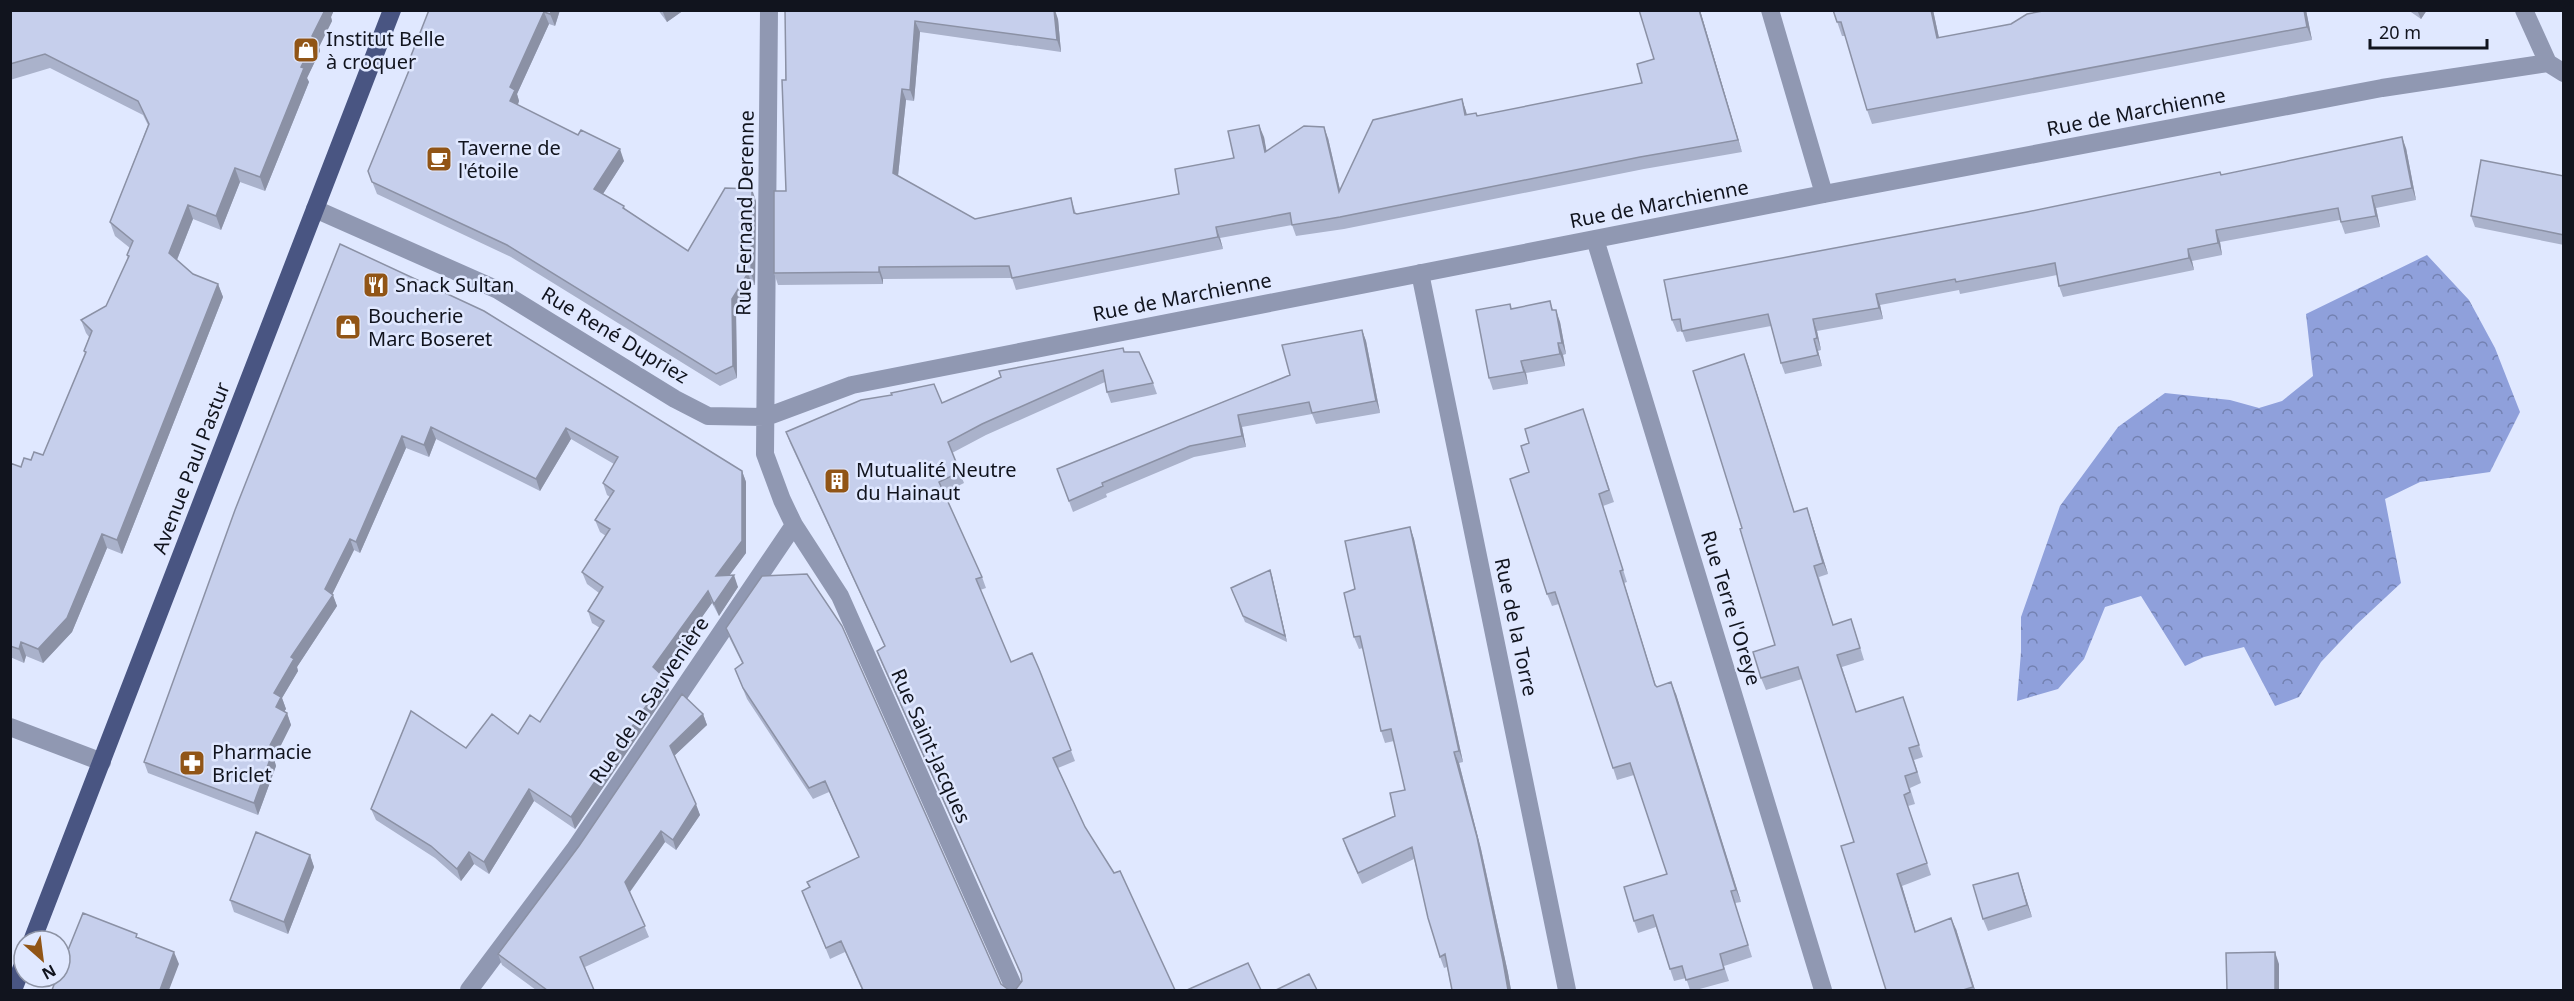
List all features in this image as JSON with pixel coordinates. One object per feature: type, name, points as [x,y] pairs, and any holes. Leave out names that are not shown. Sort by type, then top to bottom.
[{"type":"main road","name":"Avenue Paul Pastur","points":[[37,929],[392,10]]},
{"type":"street","name":"Rue Fernand Derenne","points":[[766,417],[769,10]]},
{"type":"street","points":[[1770,10],[1824,194]]},
{"type":"street","points":[[2524,10],[2556,68]]},
{"type":"street","name":"Rue de Marchienne","points":[[766,417],[852,385],[1824,194],[2382,88],[2556,68]]},
{"type":"street","name":"Rue René Dupriez","points":[[315,209],[498,290],[675,399],[708,416],[766,417]]},
{"type":"street","name":"Rue Terre l'Oreye","points":[[1595,239],[1823,990]]},
{"type":"street","name":"Rue de la Torre","points":[[1420,273],[1567,990]]},
{"type":"street","points":[[766,417],[765,454],[794,525]]},
{"type":"street","name":"Rue de la Sauvenière","points":[[469,990],[574,850],[794,525]]},
{"type":"street","name":"Rue Saint-Jacques","points":[[794,525],[840,596],[1015,990]]},
{"type":"street","points":[[10,727],[102,762]]},
{"type":"green space","points":[[2427,255],[2469,300],[2495,348],[2520,412],[2490,472],[2420,482],[2385,499],[2401,583],[2321,662],[2299,697],[2275,706],[2244,647],[2204,657],[2185,666],[2141,596],[2105,607],[2084,659],[2058,689],[2017,701],[2021,617],[2060,506],[2118,427],[2165,393],[2230,400],[2259,408],[2282,401],[2313,376],[2306,314]]},
{"type":"building","points":[[10,10],[325,10],[312,36],[315,38],[301,67],[304,68],[260,177],[235,168],[216,216],[188,205],[169,253],[193,274],[218,284],[117,540],[102,534],[67,618],[38,649],[21,642],[19,649],[10,646],[10,463],[21,467],[24,458],[31,460],[34,452],[43,455],[86,352],[84,351],[92,331],[81,320],[106,306],[129,256],[127,255],[133,241],[110,222],[149,124],[138,101],[45,54],[10,64]]},
{"type":"building","points":[[429,10],[552,10],[550,14],[544,12],[510,87],[515,90],[510,101],[578,135],[581,130],[620,149],[594,189],[624,206],[623,208],[688,251],[725,188],[752,189],[751,273],[748,273],[732,299],[733,366],[716,374],[507,245],[372,182],[368,171],[410,68],[407,66]]},
{"type":"building","points":[[785,10],[1054,10],[1057,40],[915,21],[910,90],[902,89],[893,173],[975,219],[1071,198],[1074,213],[1077,214],[1179,194],[1175,169],[1234,158],[1228,131],[1259,125],[1265,152],[1304,126],[1324,127],[1339,192],[1373,120],[1462,99],[1465,115],[1476,113],[1477,116],[1642,83],[1637,64],[1654,59],[1639,10],[1699,10],[1738,140],[1292,225],[1290,213],[1216,227],[1218,237],[1012,278],[1009,266],[879,267],[879,272],[774,273],[774,191],[786,191],[782,80],[786,80]]},
{"type":"building","points":[[1833,10],[1931,10],[1937,38],[2011,24],[2027,14],[2048,10],[2304,10],[2307,27],[1867,110],[1841,22],[1837,22]]},
{"type":"building","points":[[2402,137],[2412,188],[2372,196],[2376,216],[2341,222],[2338,208],[2216,230],[2218,243],[2188,249],[2189,258],[2059,286],[2055,263],[1956,282],[1955,279],[1876,294],[1879,308],[1813,319],[1818,355],[1781,363],[1768,314],[1682,331],[1680,319],[1672,320],[1664,280],[2027,212],[2220,172],[2221,175]]},
{"type":"building","points":[[2481,160],[2564,176],[2564,235],[2471,216]]},
{"type":"building","points":[[340,244],[484,311],[742,471],[742,541],[716,576],[734,575],[714,604],[708,591],[653,667],[665,678],[571,817],[529,789],[484,862],[469,852],[457,869],[431,846],[371,809],[411,711],[466,748],[492,714],[518,734],[530,715],[540,722],[604,621],[588,611],[603,587],[582,572],[610,529],[595,520],[614,491],[603,483],[618,457],[566,428],[536,479],[431,427],[424,445],[402,436],[356,542],[350,539],[325,589],[333,595],[291,657],[294,659],[274,693],[281,697],[276,707],[287,713],[267,751],[272,754],[254,803],[144,762],[235,510]]},
{"type":"building","points":[[1550,301],[1552,310],[1556,310],[1562,343],[1558,343],[1560,354],[1521,361],[1524,372],[1489,378],[1476,310],[1510,304],[1511,309]]},
{"type":"building","points":[[1362,330],[1376,401],[1312,413],[1309,402],[1238,415],[1242,436],[1190,446],[1102,483],[1103,486],[1069,501],[1057,469],[1290,375],[1282,345]]},
{"type":"building","points":[[1123,348],[1124,352],[1139,352],[1153,383],[1107,392],[1103,370],[982,424],[948,442],[960,472],[939,482],[982,577],[976,579],[1011,662],[1032,653],[1039,669],[1071,750],[1053,758],[1085,827],[1114,873],[1120,871],[1175,990],[1009,990],[1016,989],[1022,981],[1021,974],[877,651],[885,646],[786,432],[861,400],[934,384],[942,403],[1001,377],[999,371]]},
{"type":"building","points":[[1744,354],[1794,512],[1807,508],[1823,563],[1814,566],[1833,625],[1851,619],[1860,648],[1837,655],[1856,712],[1903,697],[1919,745],[1909,748],[1917,772],[1905,776],[1910,792],[1904,795],[1927,863],[1897,874],[1915,932],[1951,918],[1973,987],[1963,990],[1886,990],[1841,846],[1854,842],[1798,667],[1761,678],[1753,652],[1775,645],[1740,529],[1742,528],[1693,371]]},
{"type":"building","points":[[1583,409],[1609,490],[1599,494],[1655,685],[1657,687],[1671,682],[1736,890],[1731,891],[1748,945],[1720,954],[1724,969],[1686,980],[1682,966],[1670,969],[1653,915],[1634,921],[1624,887],[1667,874],[1630,763],[1613,768],[1555,592],[1547,594],[1510,479],[1529,472],[1521,446],[1529,443],[1525,429]]},
{"type":"building","points":[[1410,527],[1459,751],[1454,752],[1477,837],[1508,990],[1452,990],[1445,954],[1440,957],[1428,918],[1412,847],[1358,873],[1343,839],[1395,816],[1390,793],[1405,790],[1391,729],[1381,731],[1360,636],[1354,637],[1344,593],[1355,589],[1345,541]]},
{"type":"building","points":[[1270,570],[1285,636],[1243,616],[1231,588]]},
{"type":"building","points":[[807,574],[842,626],[1001,984],[1009,990],[863,990],[841,941],[826,948],[802,891],[810,887],[807,882],[859,857],[825,781],[809,788],[743,688],[735,669],[743,663],[726,628],[762,576]]},
{"type":"building","points":[[682,694],[703,714],[670,746],[696,804],[673,840],[661,831],[625,882],[645,926],[580,957],[594,990],[547,990],[498,954],[579,846]]},
{"type":"building","points":[[256,832],[310,855],[284,922],[230,900]]},
{"type":"building","points":[[2018,873],[2027,905],[1983,919],[1973,885]]},
{"type":"building","points":[[83,913],[137,934],[136,937],[174,952],[160,990],[52,990],[72,989],[72,940]]},
{"type":"building","points":[[2275,952],[2275,990],[2227,990],[2226,953]]},
{"type":"building","points":[[1248,963],[1261,990],[1187,990]]},
{"type":"building","points":[[1309,974],[1317,990],[1276,990]]},
{"type":"place","name":"Institut Belle à croquer","points":[[306,50]]},
{"type":"place","name":"Taverne de l'étoile","points":[[439,159]]},
{"type":"place","name":"Snack Sultan","points":[[376,285]]},
{"type":"place","name":"Boucherie Marc Boseret","points":[[348,327]]},
{"type":"place","name":"Mutualité Neutre du Hainaut","points":[[837,481]]},
{"type":"place","name":"Pharmacie Briclet","points":[[192,763]]}]
